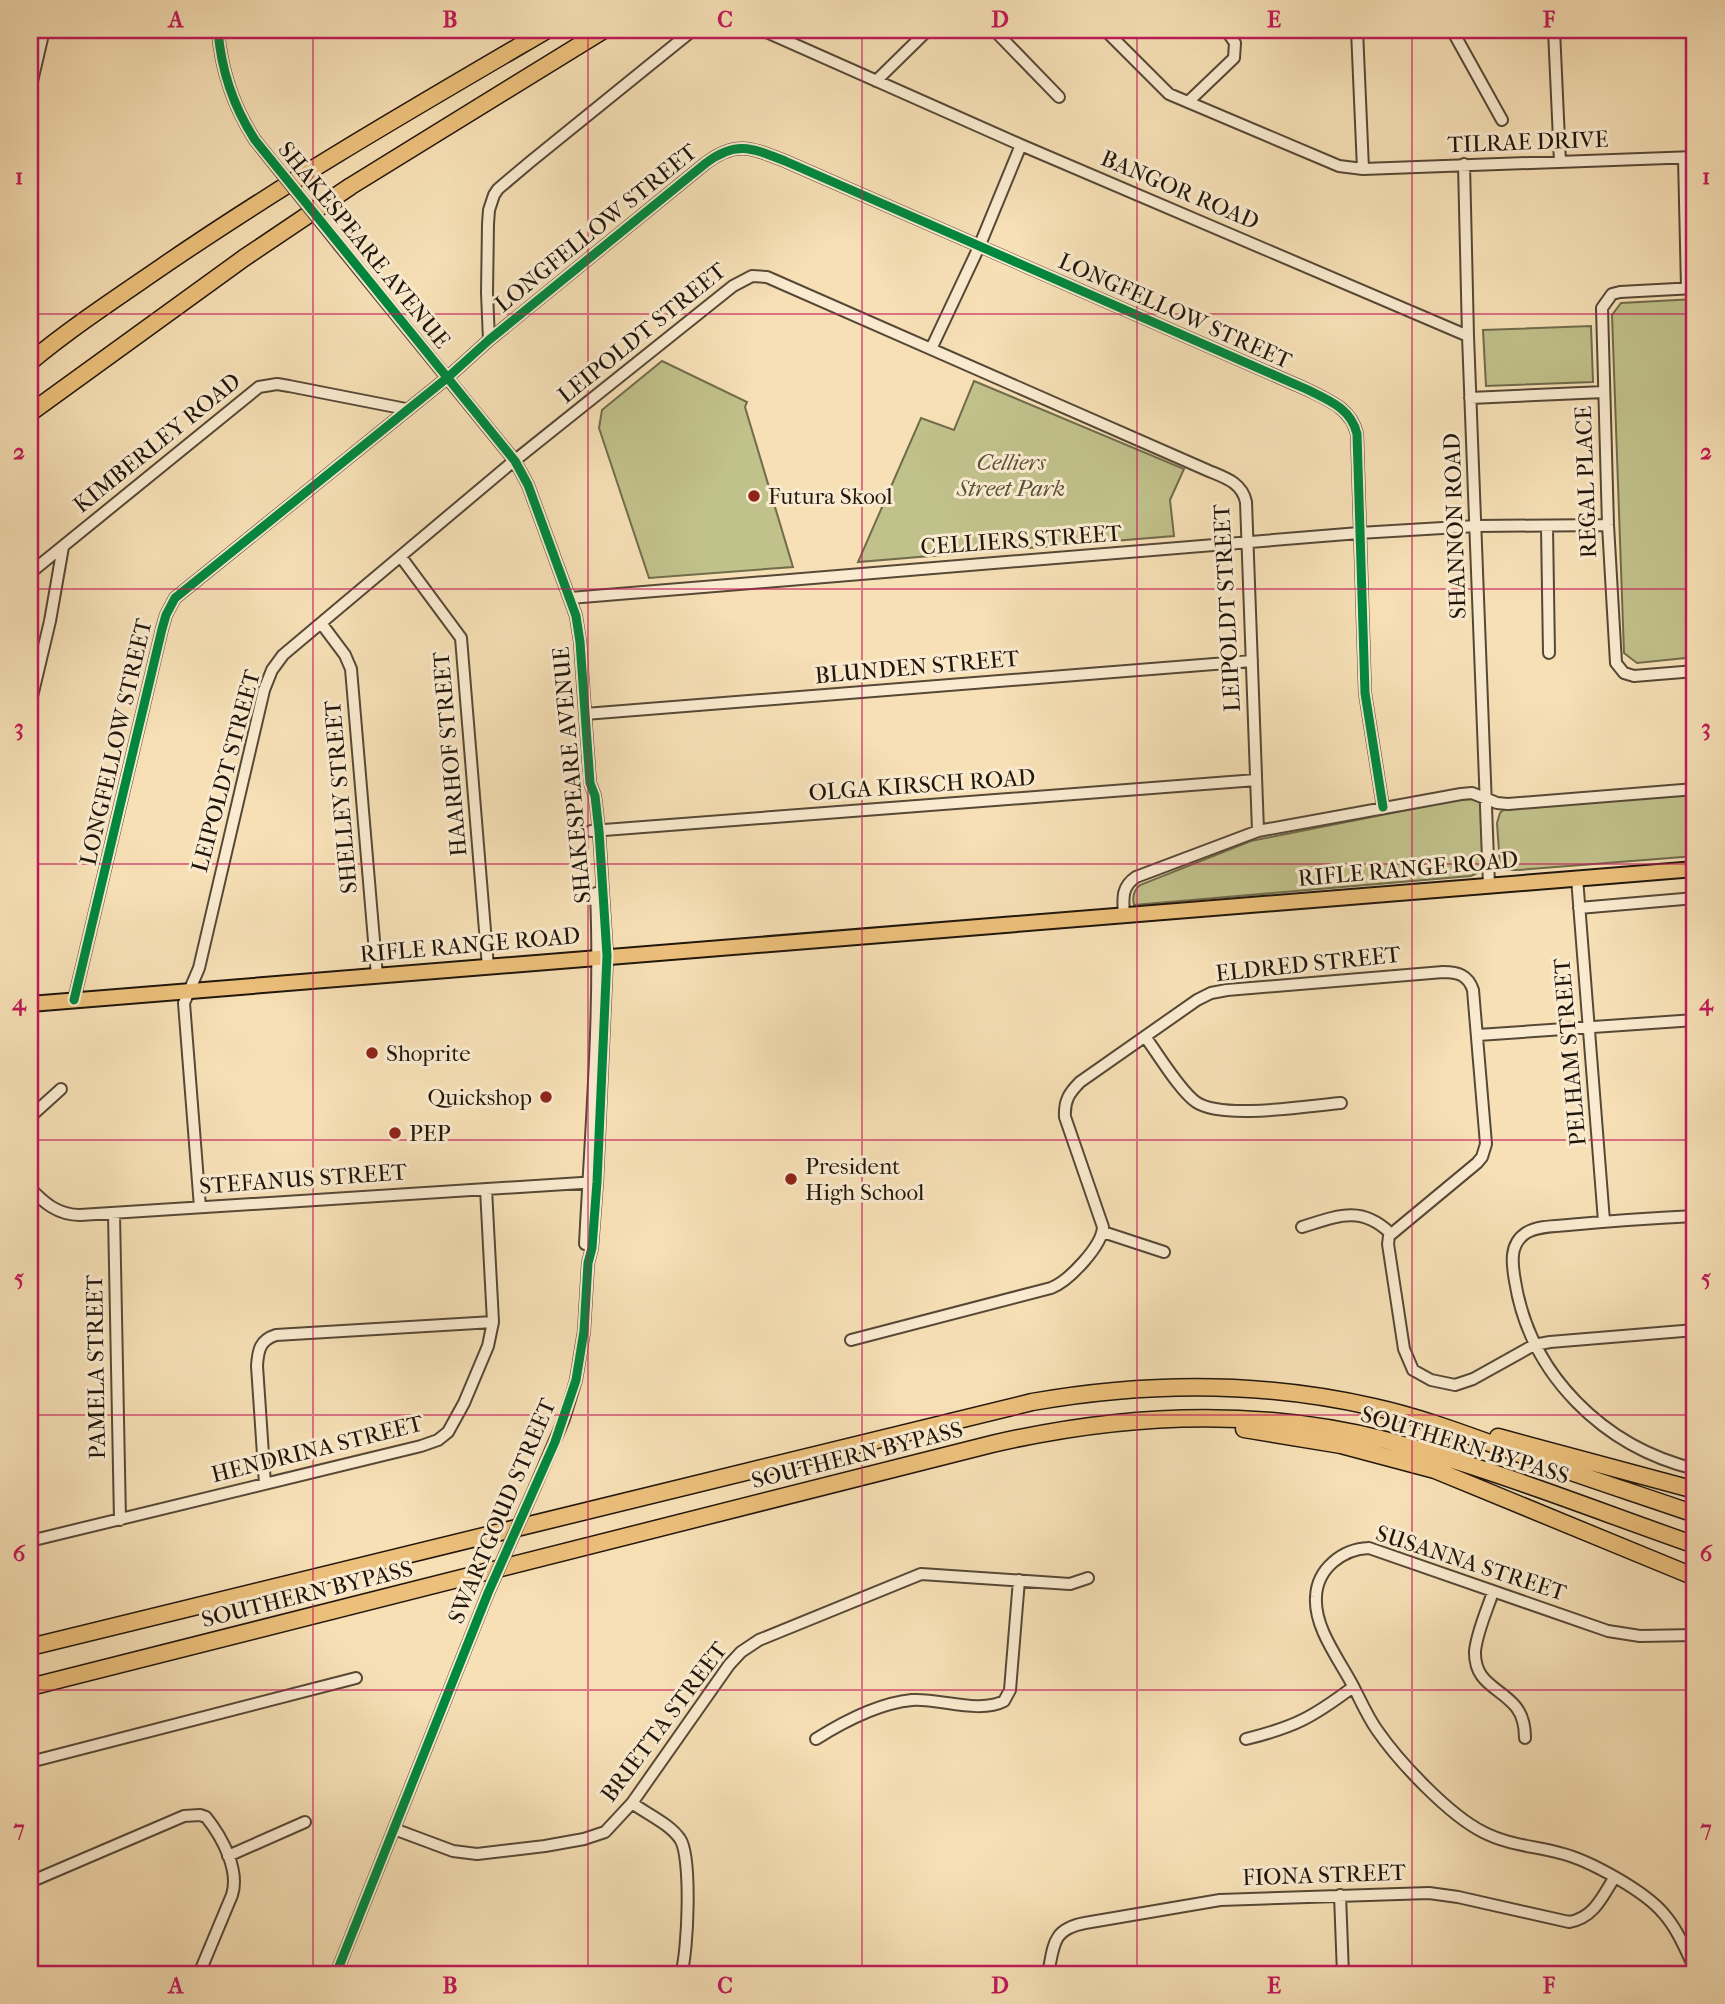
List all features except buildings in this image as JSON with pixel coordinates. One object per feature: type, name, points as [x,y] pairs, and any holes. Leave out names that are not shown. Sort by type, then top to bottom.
[{"type":"highway","points":[[30,355],[337,153],[547,30]]},
{"type":"highway","points":[[30,413],[244,258],[351,186],[604,30]]},
{"type":"highway","points":[[30,362],[62,335]]},
{"type":"highway","points":[[30,423],[81,374]]},
{"type":"highway","name":"SOUTHERN BYPASS","points":[[30,1647],[981,1414],[1062,1397],[1129,1389],[1228,1387],[1334,1399],[1376,1407],[1441,1426],[1695,1514]]},
{"type":"highway","points":[[1172,1418],[1340,1445],[1435,1470],[1695,1577]]},
{"type":"highway","name":"SOUTHERN BYPASS","points":[[30,1687],[1005,1441],[1084,1425],[1172,1418],[1219,1418],[1294,1424],[1383,1440],[1456,1462],[1695,1545]]},
{"type":"highway","points":[[1441,1426],[1532,1445],[1695,1490]]},
{"type":"main road","name":"RIFLE RANGE ROAD","points":[[30,1004],[1695,869]]},
{"type":"street","points":[[30,90],[44,30]]},
{"type":"street","name":"SHAKESPEARE AVENUE","points":[[218,30],[227,83],[238,112],[255,140],[515,461],[528,485],[578,625],[590,783],[595,796],[603,957]]},
{"type":"street","points":[[489,340],[488,224],[494,195],[693,30]]},
{"type":"street","points":[[762,30],[876,81],[928,30]]},
{"type":"street","points":[[994,30],[1059,97]]},
{"type":"street","name":"TILRAE DRIVE","points":[[1105,30],[1169,93],[1339,166],[1363,169],[1689,157]]},
{"type":"street","points":[[1188,102],[1234,58],[1235,43],[1226,30]]},
{"type":"street","points":[[1357,30],[1363,169]]},
{"type":"street","points":[[1452,30],[1502,120]]},
{"type":"street","points":[[1554,30],[1560,162]]},
{"type":"street","name":"BANGOR ROAD","points":[[876,81],[1468,336]]},
{"type":"street","points":[[930,349],[979,247],[1021,145]]},
{"type":"street","name":"LONGFELLOW STREET","points":[[74,1000],[162,629],[175,598],[447,378],[489,340],[706,163],[729,149],[748,149],[785,161],[1338,405],[1350,416],[1357,434],[1367,718],[1383,807]]},
{"type":"street","name":"REGAL PLACE","points":[[1689,157],[1691,288],[1620,292],[1612,294],[1602,308],[1615,657],[1619,668],[1628,675],[1695,671]]},
{"type":"street","name":"SHANNON ROAD","points":[[1464,164],[1489,885]]},
{"type":"street","name":"LEIPOLDT STREET","points":[[200,1207],[184,1003],[199,968],[266,683],[283,655],[515,461],[747,277],[767,277],[1229,480],[1241,488],[1244,494],[1247,544],[1258,831]]},
{"type":"street","name":"KIMBERLEY ROAD","points":[[30,573],[259,387],[277,384],[406,409]]},
{"type":"street","points":[[1471,398],[1604,392]]},
{"type":"street","name":"CELLIERS STREET","points":[[570,598],[1359,533],[1476,526],[1608,525]]},
{"type":"street","points":[[1547,527],[1549,653]]},
{"type":"street","points":[[30,705],[50,621],[62,547]]},
{"type":"street","name":"HAARHOF STREET","points":[[401,557],[461,638],[488,967]]},
{"type":"street","name":"SHELLEY STREET","points":[[321,623],[345,655],[351,669],[377,976]]},
{"type":"street","name":"BLUNDEN STREET","points":[[586,714],[1252,660]]},
{"type":"street","name":"OLGA KIRSCH ROAD","points":[[595,831],[1256,780]]},
{"type":"street","points":[[1124,916],[1123,892],[1128,883],[1136,877],[1258,831],[1467,793],[1497,803],[1515,804],[1695,789]]},
{"type":"street","name":"PELHAM STREET","points":[[1577,878],[1604,1221]]},
{"type":"street","points":[[1579,908],[1695,898]]},
{"type":"street","name":"SWARTGOUD STREET","points":[[336,1974],[488,1593],[564,1419],[576,1380],[584,1331],[588,1263],[585,1247],[593,1182],[597,1034],[603,957]]},
{"type":"street","name":"ELDRED STREET","points":[[1103,1232],[1099,1211],[1065,1117],[1065,1102],[1080,1082],[1197,1000],[1227,990],[1443,972],[1460,974],[1467,978],[1473,990],[1478,1035]]},
{"type":"street","points":[[1695,1020],[1478,1035],[1486,1135],[1482,1157],[1390,1233],[1388,1244],[1404,1349],[1413,1370],[1441,1383],[1460,1384],[1534,1345],[1695,1330]]},
{"type":"street","points":[[1146,1038],[1191,1098],[1207,1108],[1231,1112],[1340,1103]]},
{"type":"street","points":[[30,1117],[61,1089]]},
{"type":"street","name":"STEFANUS STREET","points":[[30,1188],[40,1199],[61,1213],[71,1215],[593,1182]]},
{"type":"street","name":"HENDRINA STREET","points":[[30,1541],[421,1446],[445,1436],[483,1361],[493,1322],[486,1189]]},
{"type":"street","name":"PAMELA STREET","points":[[114,1214],[120,1520]]},
{"type":"street","points":[[1302,1227],[1340,1217],[1366,1216],[1374,1219],[1390,1233]]},
{"type":"street","points":[[1695,1216],[1604,1221],[1530,1231],[1519,1238],[1514,1246],[1512,1261],[1517,1294],[1534,1345],[1558,1381],[1592,1418],[1632,1445],[1660,1458],[1695,1469]]},
{"type":"street","points":[[851,1340],[1058,1285],[1070,1276],[1096,1245],[1103,1232],[1164,1252]]},
{"type":"street","points":[[265,1484],[257,1366],[259,1349],[266,1339],[276,1335],[493,1322]]},
{"type":"street","name":"SUSANNA STREET","points":[[1695,1635],[1640,1636],[1619,1633],[1493,1592],[1377,1549],[1355,1549],[1336,1558],[1321,1578],[1316,1592],[1316,1608],[1329,1641],[1382,1738],[1455,1815],[1493,1837],[1568,1855],[1642,1895],[1664,1913],[1695,1969]]},
{"type":"street","name":"BRIETTA STREET","points":[[394,1829],[464,1853],[495,1853],[596,1836],[611,1828],[632,1803],[721,1674],[734,1658],[751,1644],[922,1574],[1070,1584],[1088,1578]]},
{"type":"street","points":[[816,1739],[850,1720],[903,1701],[926,1700],[983,1706],[1004,1701],[1010,1689],[1019,1580]]},
{"type":"street","points":[[1493,1592],[1476,1647],[1477,1666],[1489,1686],[1517,1708],[1524,1725],[1525,1738]]},
{"type":"street","points":[[30,1762],[356,1678]]},
{"type":"street","points":[[1246,1739],[1305,1721],[1353,1687]]},
{"type":"street","points":[[632,1803],[676,1834],[684,1847],[686,1916],[685,1954],[681,1974]]},
{"type":"street","points":[[30,1882],[184,1816],[206,1817],[228,1856],[234,1876],[234,1890],[199,1974]]},
{"type":"street","points":[[228,1856],[305,1822]]},
{"type":"street","name":"FIONA STREET","points":[[1048,1974],[1055,1941],[1061,1931],[1072,1926],[1220,1900],[1443,1894],[1569,1922],[1585,1918],[1591,1913],[1614,1878]]},
{"type":"street","points":[[1340,1895],[1343,1974]]},
{"type":"green space","points":[[1695,299],[1695,657],[1637,663],[1624,653],[1612,315],[1621,303]]},
{"type":"green space","points":[[1591,326],[1593,382],[1486,386],[1483,330]]},
{"type":"green space","points":[[662,361],[747,402],[745,407],[793,567],[649,578],[599,428],[602,410]]},
{"type":"green space","name":"Celliers Street Park","points":[[974,381],[1184,469],[1170,500],[1174,536],[858,562],[921,418],[954,430]]},
{"type":"green space","points":[[1695,793],[1695,856],[1519,870],[1505,870],[1500,866],[1497,823],[1503,810]]},
{"type":"green space","points":[[1474,799],[1483,810],[1484,866],[1480,872],[1471,876],[1134,905],[1134,894],[1140,885],[1251,841],[1457,800]]},
{"type":"cycle path","points":[[218,30],[229,87],[255,140],[515,461],[528,485],[576,616],[590,783],[595,796],[599,831],[607,956],[597,1182],[584,1331],[576,1380],[555,1442],[488,1593],[336,1974]]},
{"type":"cycle path","points":[[74,1000],[162,629],[175,598],[447,378],[489,340],[706,163],[726,151],[735,149],[753,150],[785,161],[1306,389],[1344,411],[1357,434],[1365,693],[1383,807]]},
{"type":"place","name":"Futura Skool","points":[[754,496]]},
{"type":"place","name":"Shoprite","points":[[372,1053]]},
{"type":"place","name":"Quickshop","points":[[546,1097]]},
{"type":"place","name":"PEP","points":[[395,1133]]},
{"type":"place","name":"President High School","points":[[791,1179]]}]
